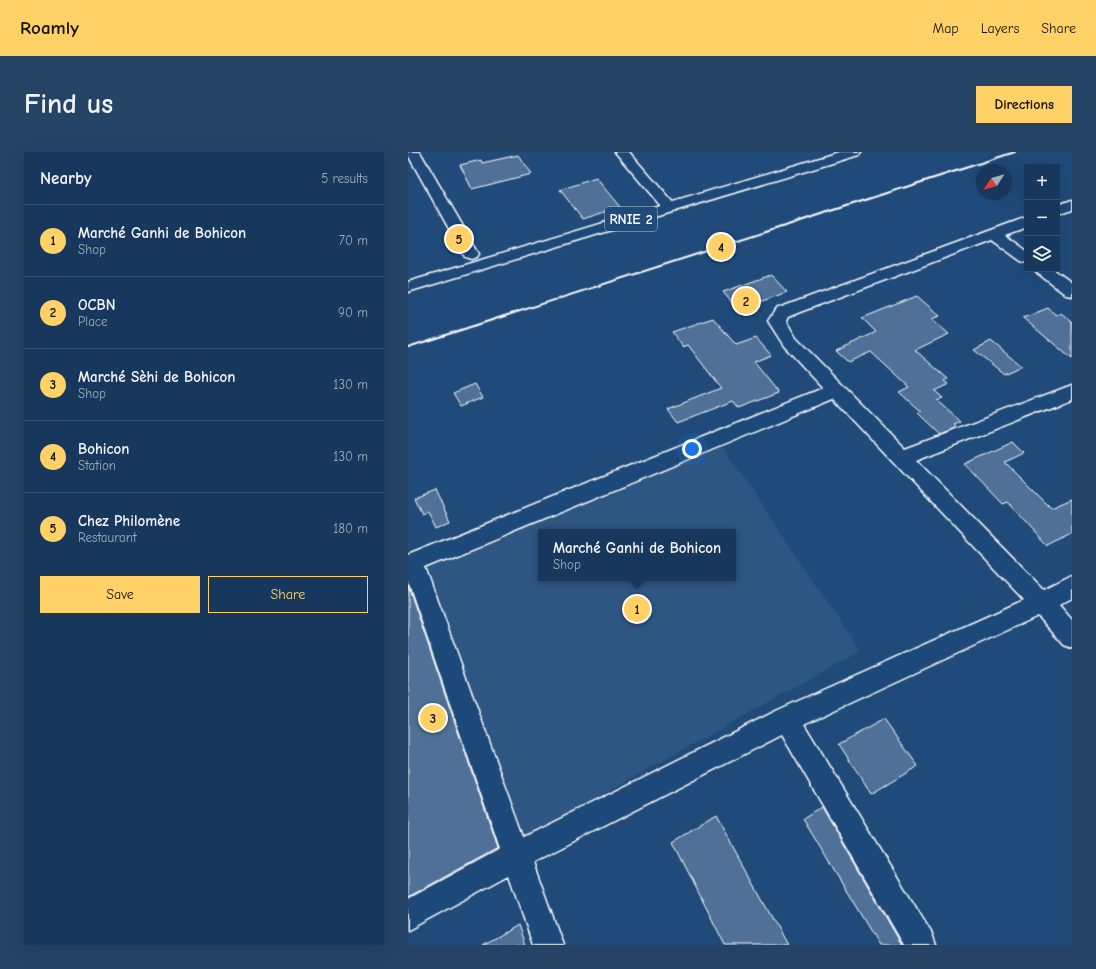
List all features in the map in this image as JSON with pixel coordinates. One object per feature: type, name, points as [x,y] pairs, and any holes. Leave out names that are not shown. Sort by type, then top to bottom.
[{"type":"main road","points":[[413,152],[471,254]]},
{"type":"main road","points":[[622,152],[665,203]]},
{"type":"main road","name":"RNIE 2","points":[[408,288],[818,152]]},
{"type":"main road","name":"RNIE 2","points":[[408,273],[471,254],[854,152]]},
{"type":"main road","points":[[1060,209],[1072,204]]},
{"type":"main road","points":[[1024,223],[782,313],[777,321],[790,342],[1042,603],[1072,637]]},
{"type":"main road","points":[[995,235],[1024,256]]},
{"type":"main road","points":[[1046,272],[1072,291]]},
{"type":"main road","points":[[548,945],[410,564],[837,390]]},
{"type":"main road","points":[[902,457],[1072,392]]},
{"type":"main road","points":[[408,914],[516,856],[788,719],[1042,603],[1072,586]]},
{"type":"main road","points":[[788,719],[921,945]]},
{"type":"shaded area","points":[[723,447],[861,651],[526,837],[427,566]]},
{"type":"building","points":[[518,155],[531,174],[472,189],[460,165],[481,160],[482,163]]},
{"type":"building","points":[[596,178],[620,207],[583,219],[560,190]]},
{"type":"building","points":[[771,275],[787,292],[738,310],[723,292]]},
{"type":"building","points":[[917,296],[940,316],[931,319],[949,334],[915,350],[948,379],[945,381],[949,384],[934,391],[942,398],[936,400],[960,421],[953,424],[956,427],[939,434],[917,413],[920,411],[899,392],[909,387],[871,352],[848,362],[836,351],[876,332],[862,318]]},
{"type":"building","points":[[1048,308],[1056,315],[1061,313],[1072,322],[1072,359],[1023,318]]},
{"type":"building","points":[[713,318],[736,345],[756,338],[771,355],[754,362],[779,393],[739,408],[733,401],[678,422],[668,409],[721,388],[688,345],[683,347],[672,332]]},
{"type":"building","points":[[991,341],[1021,366],[1004,374],[974,350]]},
{"type":"building","points":[[475,384],[483,397],[461,406],[453,393]]},
{"type":"building","points":[[1013,442],[1024,453],[1005,462],[1051,508],[1072,499],[1072,534],[1048,546],[1008,502],[1003,504],[965,464]]},
{"type":"building","points":[[435,490],[450,521],[436,527],[428,511],[422,514],[414,498]]},
{"type":"building","points":[[408,586],[498,848],[408,897]]},
{"type":"building","points":[[884,719],[918,766],[871,794],[839,744]]},
{"type":"building","points":[[822,807],[902,945],[879,945],[803,819]]},
{"type":"building","points":[[716,816],[787,945],[725,945],[673,842]]},
{"type":"building","points":[[518,925],[525,945],[483,945]]},
{"type":"railway","points":[[408,347],[1015,152]]},
{"type":"place","name":"Chez Philomène","points":[[459,239]]},
{"type":"place","name":"Bohicon","points":[[721,247]]},
{"type":"place","name":"OCBN","points":[[746,301]]},
{"type":"place","name":"Marché Ganhi de Bohicon","points":[[637,609]]},
{"type":"place","name":"Marché Sèhi de Bohicon","points":[[433,718]]}]
